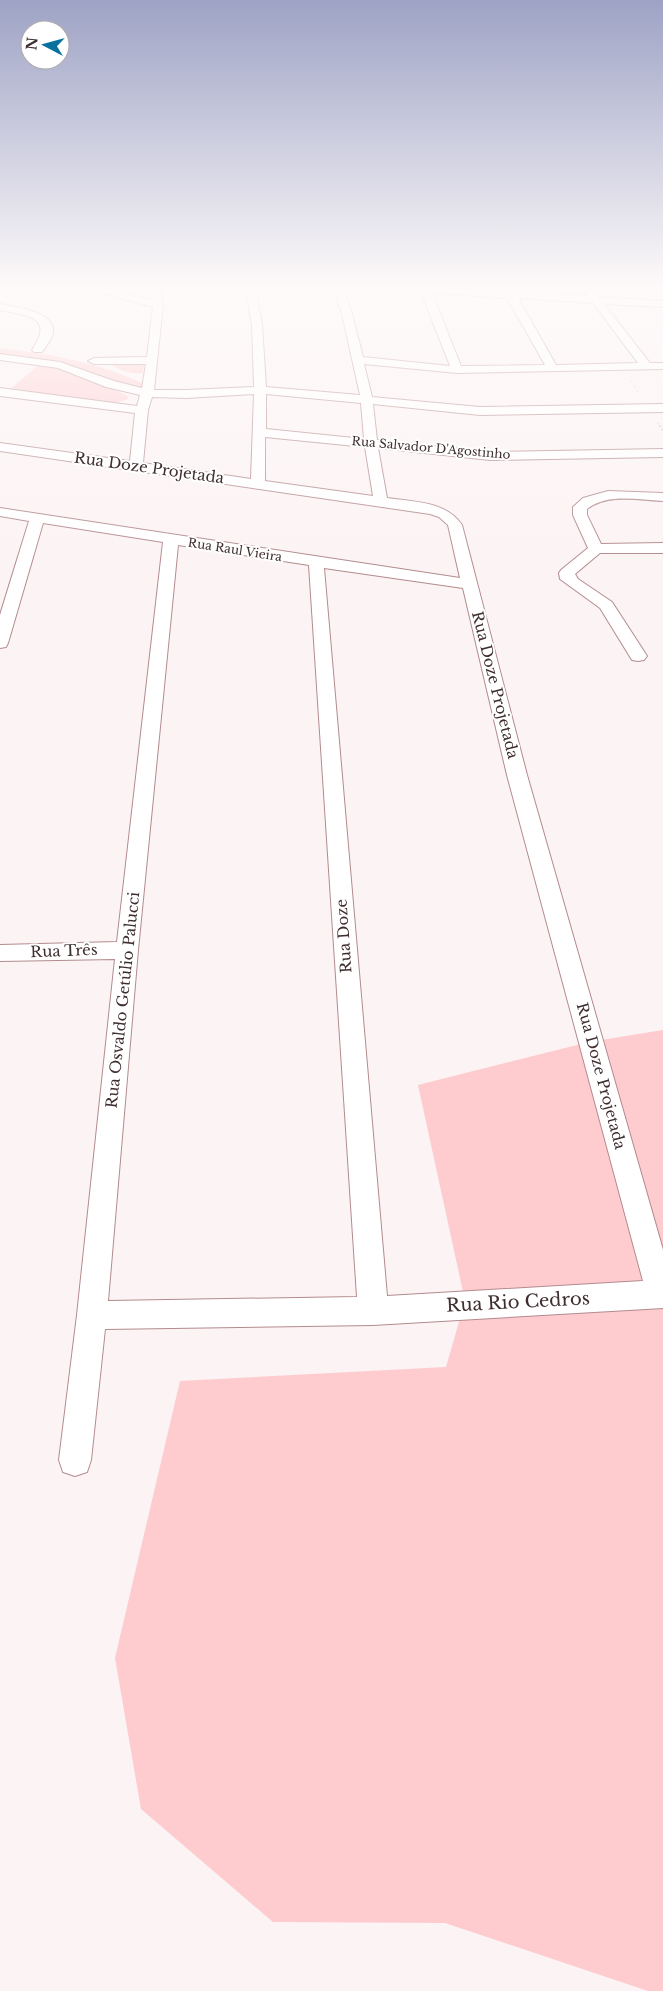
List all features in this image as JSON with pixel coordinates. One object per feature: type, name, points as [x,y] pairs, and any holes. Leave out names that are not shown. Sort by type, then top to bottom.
[{"type":"street","points":[[94,378],[110,384],[146,385],[186,394],[263,389],[367,401],[489,411],[663,408]]},
{"type":"street","points":[[136,466],[147,378]]},
{"type":"street","points":[[258,484],[262,378]]},
{"type":"street","points":[[362,378],[381,502]]},
{"type":"street","points":[[0,392],[142,410]]},
{"type":"street","name":"Rua Salvador D'Agostinho","points":[[259,432],[490,456],[663,453]]},
{"type":"street","name":"Rua Doze Projetada","points":[[0,447],[435,510],[451,518],[455,525],[518,775],[662,1294]]},
{"type":"street","points":[[596,549],[580,514],[580,507],[586,501],[605,496],[663,497]]},
{"type":"street","name":"Rua Raul Vieira","points":[[0,512],[171,540],[470,584]]},
{"type":"street","points":[[0,643],[36,517]]},
{"type":"street","name":"Rua Osvaldo Getúlio Palucci","points":[[76,1460],[127,950],[171,540]]},
{"type":"street","points":[[638,656],[606,605],[568,579],[567,573],[596,549],[663,548]]},
{"type":"street","name":"Rua Doze","points":[[316,562],[373,1311]]},
{"type":"street","name":"Rua Três","points":[[0,953],[127,950]]},
{"type":"street","name":"Rua Rio Cedros","points":[[92,1315],[373,1311],[662,1294]]},
{"type":"shaded area","points":[[24,378],[83,378],[129,397],[126,400],[113,403],[9,390]]},
{"type":"shaded area","points":[[103,378],[131,378],[144,384],[142,387],[135,388],[120,385]]},
{"type":"shaded area","points":[[663,1030],[663,1991],[648,1991],[445,1923],[273,1922],[141,1809],[115,1658],[180,1381],[446,1367],[465,1301],[418,1085],[589,1042]]}]
